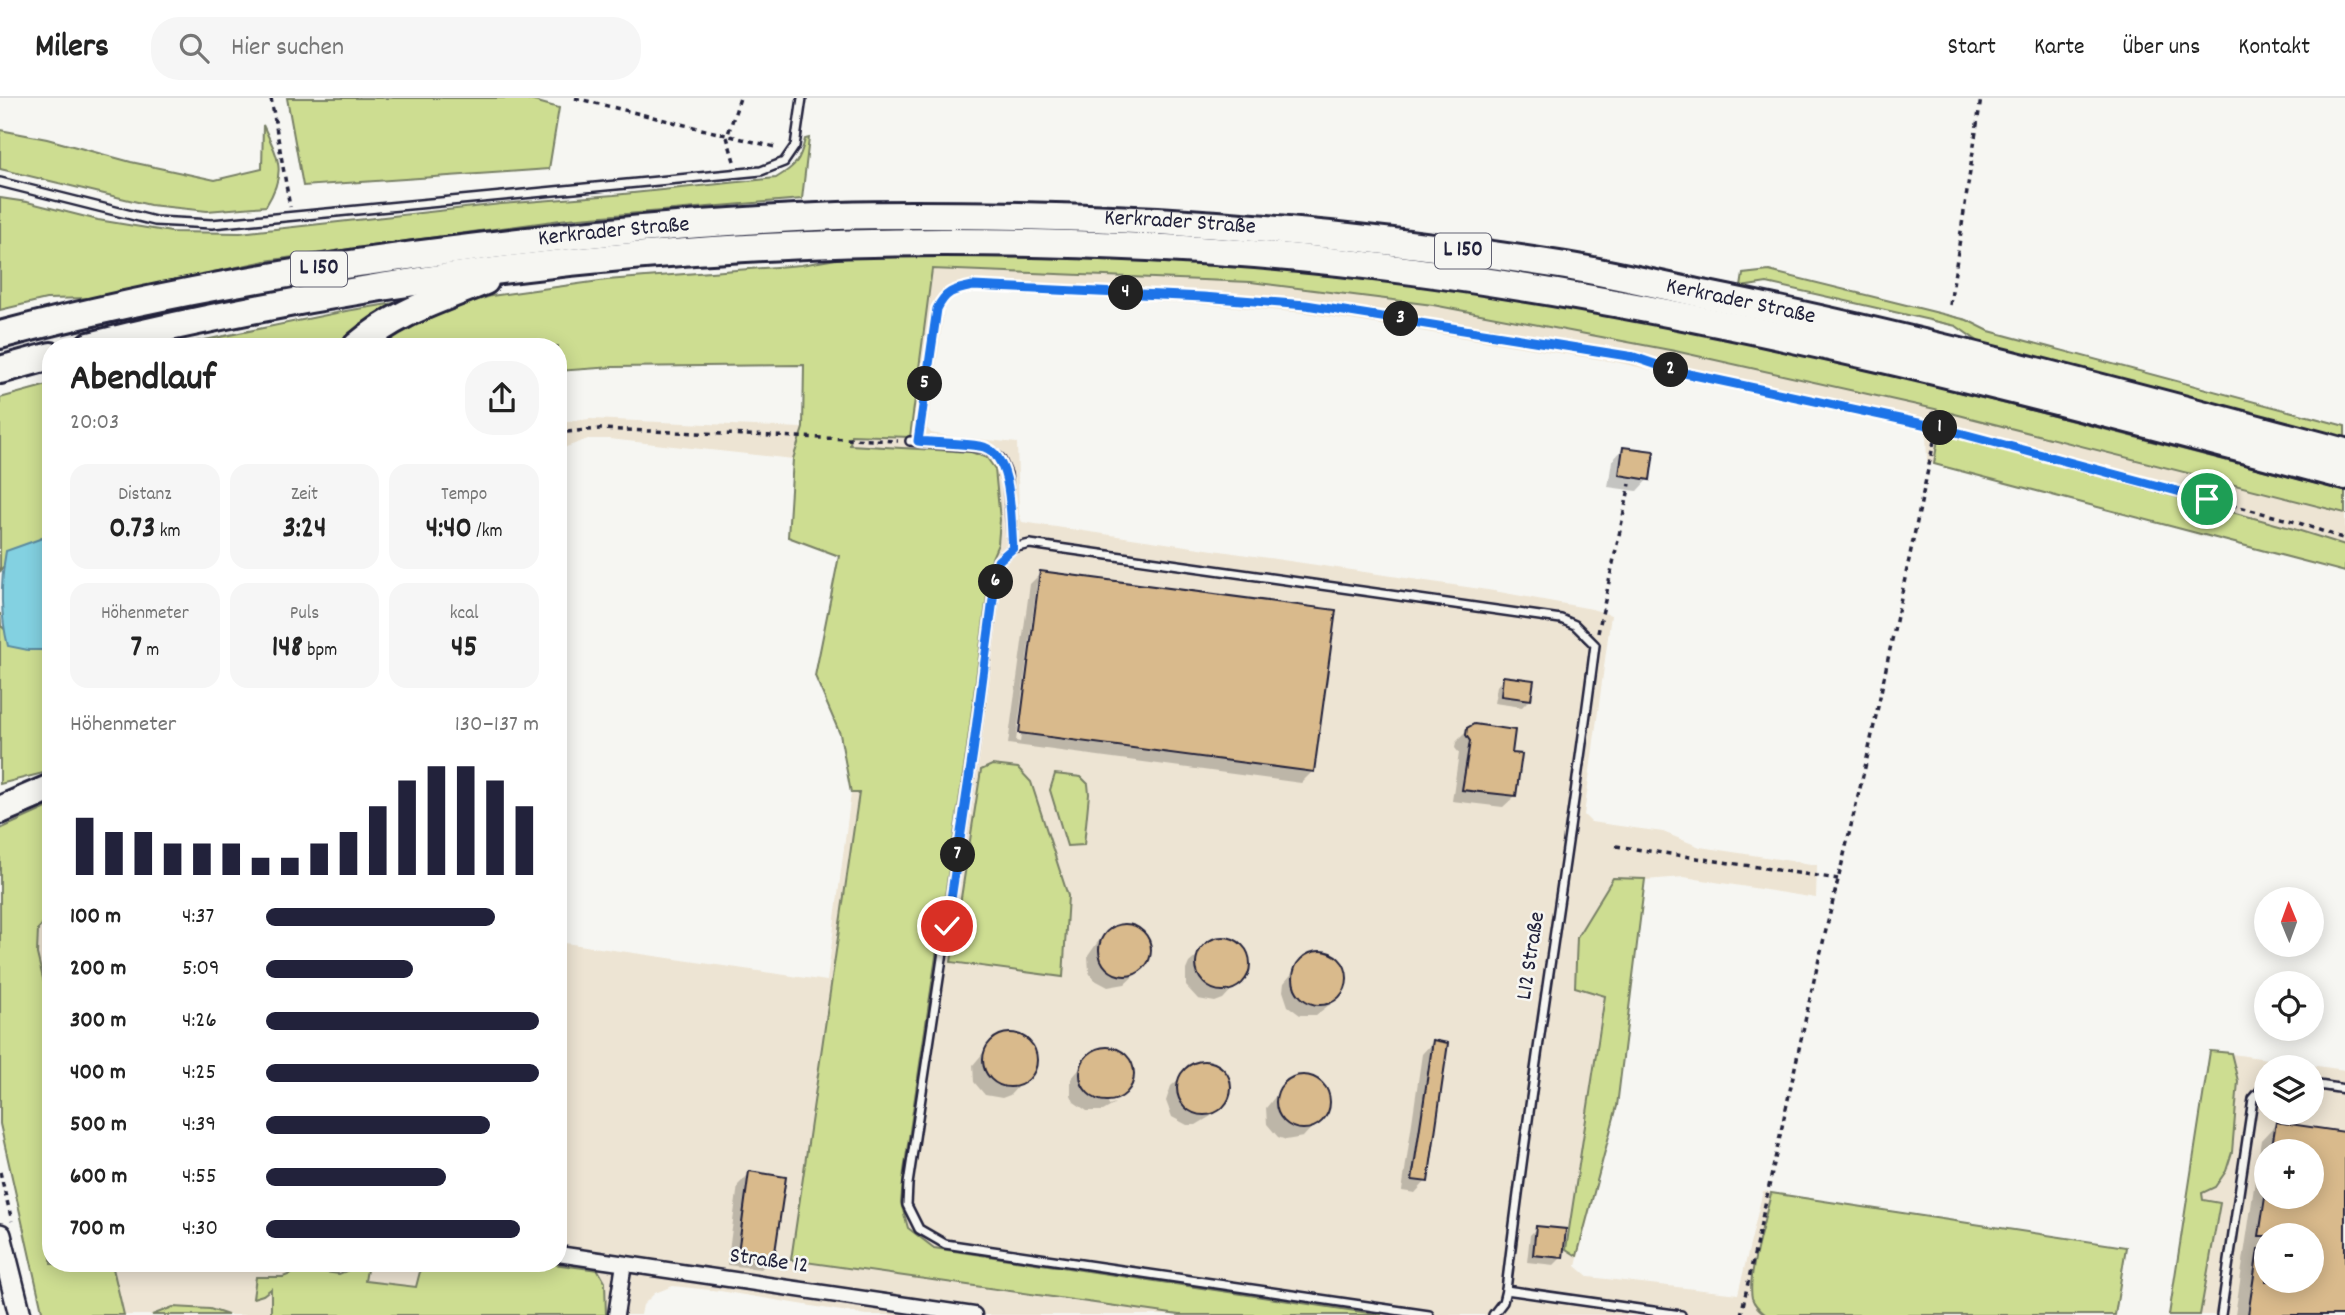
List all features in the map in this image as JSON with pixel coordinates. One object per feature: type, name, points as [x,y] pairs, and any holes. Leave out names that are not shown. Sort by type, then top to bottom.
[{"type":"highway","name":"Kerkrader Straße","points":[[0,335],[228,284],[384,258],[561,236],[844,216],[1111,218],[1252,226],[1408,243],[1572,267],[1829,320],[2084,383],[2345,452]]},
{"type":"highway","name":"Kerkrader Straße","points":[[124,338],[321,297],[519,267],[648,253],[788,244],[1112,244],[1249,253],[1399,269],[1570,295],[1826,345],[2062,401],[2345,476]]},
{"type":"highway","name":"L 150","points":[[367,338],[405,313],[519,267]]},
{"type":"highway","points":[[0,370],[42,360]]},
{"type":"highway","points":[[0,795],[42,790]]},
{"type":"highway","points":[[0,810],[42,791]]},
{"type":"main road","points":[[0,1235],[20,1315]]},
{"type":"street","name":"Straße 12","points":[[567,1255],[974,1315]]},
{"type":"street","points":[[617,1315],[624,1264]]},
{"type":"lane","points":[[0,182],[155,221],[212,224],[761,172],[784,162],[796,146],[802,98]]},
{"type":"lane","points":[[914,441],[985,447],[1000,458],[1007,474],[1013,548]]},
{"type":"lane","points":[[1429,1315],[946,1244],[919,1229],[907,1205],[908,1184],[973,752],[998,561],[1013,548],[1030,544],[1561,619],[1575,625],[1595,645]]},
{"type":"lane","name":"L12 Straße","points":[[1506,1290],[1524,1136],[1570,840],[1595,645]]},
{"type":"lane","points":[[2324,1086],[2345,1089]]},
{"type":"lane","points":[[2221,1315],[2254,1098]]},
{"type":"lane","points":[[1493,1315],[1503,1302],[1506,1290],[1681,1315]]},
{"type":"path","points":[[271,98],[292,216]]},
{"type":"path","points":[[575,98],[790,153]]},
{"type":"path","points":[[737,174],[727,137],[740,98]]},
{"type":"path","points":[[1950,305],[1981,98]]},
{"type":"path","points":[[567,432],[599,429],[914,441],[937,309],[944,296],[956,289],[973,286],[1203,297],[1306,305],[1634,357],[1675,371],[1937,427],[2297,522],[2345,539]]},
{"type":"path","points":[[1929,426],[1935,410]]},
{"type":"path","points":[[1741,1315],[1766,1194],[1866,763],[1937,427]]},
{"type":"path","points":[[1595,645],[1630,484]]},
{"type":"path","points":[[1616,846],[1838,879]]},
{"type":"shaded area","points":[[932,269],[1251,282],[1433,305],[1675,351],[1935,409],[2345,513],[2345,572],[1927,462],[1926,431],[1616,362],[1306,313],[974,291],[957,295],[945,304],[927,428],[931,433],[946,436],[1017,443],[1019,514],[1022,522],[1494,591],[1611,615],[1584,815],[1591,822],[1663,832],[1700,847],[1817,865],[1816,898],[1684,877],[1645,880],[1617,1106],[1576,1266],[1589,1277],[1738,1294],[1763,1191],[2126,1247],[2115,1315],[866,1315],[673,1286],[655,1293],[643,1305],[641,1315],[123,1315],[110,1272],[567,1272],[567,943],[827,981],[851,793],[840,734],[815,676],[839,556],[788,537],[793,459],[609,439],[588,439],[567,447],[567,422],[590,419],[803,428],[804,365],[567,369],[930,282]]},
{"type":"shaded area","points":[[42,902],[42,1008],[27,916]]},
{"type":"shaded area","points":[[2210,1051],[2254,1057],[2254,1125],[2324,1125],[2324,1067],[2345,1070],[2345,1315],[2169,1315]]},
{"type":"green space","points":[[287,98],[523,98],[559,108],[549,169],[303,186]]},
{"type":"green space","points":[[263,125],[277,157],[278,166],[277,184],[266,206],[207,211],[150,205],[0,169],[0,130],[215,180],[262,169]]},
{"type":"green space","points":[[809,138],[802,199],[568,219],[414,240],[265,261],[92,298],[46,299],[0,310],[0,198],[98,220],[171,232],[240,233],[501,204],[776,178],[796,162],[805,139]]},
{"type":"green space","points":[[1030,254],[1178,260],[1296,270],[1517,297],[1696,332],[1909,379],[2345,491],[2345,513],[1935,409],[1675,351],[1433,305],[1251,282],[932,269],[910,437],[851,435],[850,445],[971,452],[987,458],[995,469],[1000,520],[998,544],[992,558],[966,755],[904,1171],[901,1203],[908,1228],[934,1248],[1382,1315],[1179,1315],[791,1260],[859,793],[851,793],[840,734],[815,676],[839,556],[788,537],[793,459],[803,428],[804,365],[613,367],[567,370],[567,338],[387,338],[417,319],[491,296],[607,280],[801,265],[860,255]]},
{"type":"green space","points":[[1769,271],[1967,320],[1989,331],[2345,426],[2345,438],[1982,344],[1956,326],[1767,283],[1741,287],[1743,274]]},
{"type":"green space","points":[[413,300],[358,338],[215,338]]},
{"type":"green space","points":[[42,386],[42,538],[0,572],[0,398]]},
{"type":"green space","points":[[1939,432],[2345,545],[2345,572],[1934,464]]},
{"type":"green space","points":[[0,613],[1,626],[28,650],[42,650],[42,773],[0,784]]},
{"type":"green space","points":[[992,765],[1018,768],[1031,782],[1068,896],[1063,977],[951,962],[981,770]]},
{"type":"green space","points":[[1055,774],[1081,777],[1088,784],[1084,845],[1067,846],[1050,790]]},
{"type":"green space","points":[[42,810],[42,925],[38,929],[37,954],[42,974],[42,1272],[114,1272],[124,1315],[43,1315],[0,1124],[0,829]]},
{"type":"green space","points":[[1613,878],[1645,879],[1617,1106],[1577,1256],[1566,1249],[1605,996],[1575,987],[1577,937]]},
{"type":"green space","points":[[2210,1051],[2231,1053],[2238,1081],[2232,1152],[2226,1171],[2215,1187],[2202,1193],[2203,1200],[2220,1203],[2200,1315],[2169,1315]]},
{"type":"green space","points":[[1771,1193],[2126,1247],[2115,1315],[1766,1315],[1754,1303],[1751,1288],[1754,1261]]},
{"type":"green space","points":[[567,1266],[598,1270],[605,1282],[606,1315],[271,1315],[271,1289],[253,1298],[256,1277],[283,1277],[296,1272],[367,1272],[365,1281],[416,1287],[420,1272],[567,1272]]},
{"type":"green space","points":[[173,1307],[210,1309],[228,1315],[152,1315]]},
{"type":"water","points":[[42,538],[42,650],[8,646],[2,599],[6,551]]},
{"type":"building","points":[[1623,447],[1654,451],[1650,480],[1619,475]]},
{"type":"building","points":[[1040,571],[1336,610],[1314,772],[1019,733]]},
{"type":"building","points":[[1503,676],[1534,680],[1531,700],[1501,696]]},
{"type":"building","points":[[1474,724],[1515,730],[1512,753],[1522,754],[1516,796],[1462,790],[1470,741],[1466,735],[1467,728]]},
{"type":"building","points":[[1125,924],[1144,931],[1151,950],[1144,969],[1125,976],[1106,969],[1099,950],[1106,931]]},
{"type":"building","points":[[1223,937],[1242,945],[1250,964],[1242,983],[1223,991],[1204,983],[1196,964],[1204,945]]},
{"type":"building","points":[[1320,951],[1339,959],[1347,978],[1339,997],[1320,1005],[1301,997],[1293,978],[1301,959]]},
{"type":"building","points":[[1010,1033],[1029,1041],[1037,1060],[1029,1079],[1010,1087],[991,1079],[983,1060],[991,1041]]},
{"type":"building","points":[[1433,1040],[1448,1043],[1428,1182],[1412,1180]]},
{"type":"building","points":[[1107,1047],[1126,1055],[1134,1074],[1126,1093],[1107,1101],[1088,1093],[1080,1074],[1088,1055]]},
{"type":"building","points":[[1204,1061],[1223,1069],[1231,1088],[1223,1107],[1204,1115],[1185,1107],[1177,1088],[1185,1069]]},
{"type":"building","points":[[1303,1075],[1322,1083],[1330,1102],[1322,1121],[1303,1129],[1284,1121],[1276,1102],[1284,1083]]},
{"type":"building","points":[[2276,1125],[2297,1125],[2345,1132],[2345,1315],[2248,1315],[2254,1275],[2254,1293],[2324,1293],[2324,1223],[2261,1223],[2263,1209],[2324,1209],[2324,1139],[2273,1139]]},
{"type":"building","points":[[749,1171],[786,1177],[774,1259],[738,1253]]},
{"type":"building","points":[[1536,1226],[1566,1229],[1563,1258],[1533,1255]]},
{"type":"route","points":[[947,926],[998,561],[1013,548],[1007,474],[1000,458],[985,447],[918,441],[937,309],[944,296],[956,289],[973,286],[1203,297],[1306,305],[1634,357],[1675,371],[1937,427],[2207,499]]}]
